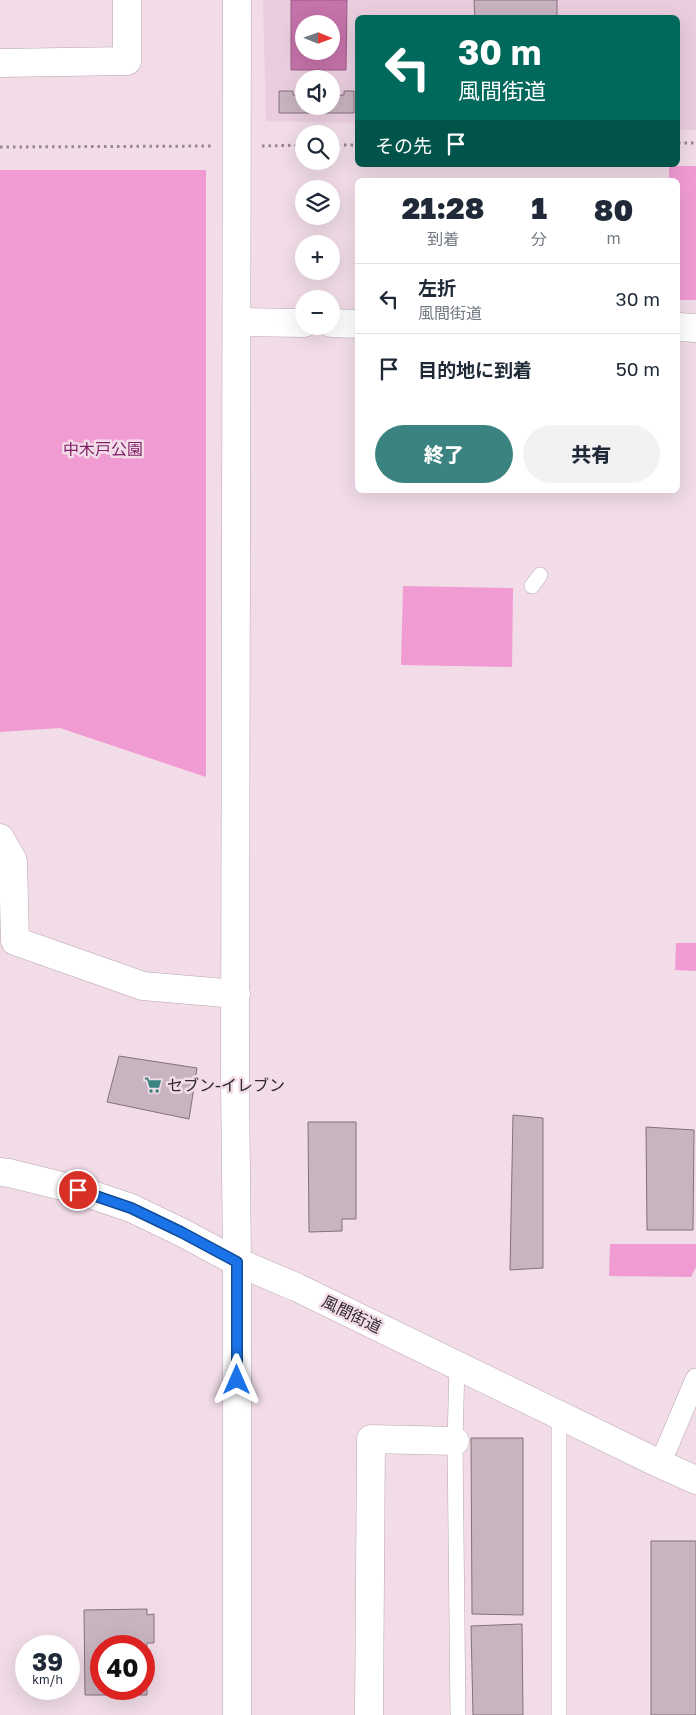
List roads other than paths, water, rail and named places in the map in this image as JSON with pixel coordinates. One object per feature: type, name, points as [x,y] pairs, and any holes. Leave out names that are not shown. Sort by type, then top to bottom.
[{"type":"street","points":[[0,63],[127,61],[127,0]]},
{"type":"street","points":[[237,0],[237,1715]]},
{"type":"street","points":[[237,322],[295,323]]},
{"type":"street","points":[[340,323],[355,324]]},
{"type":"street","points":[[680,327],[696,328]]},
{"type":"street","points":[[4,853],[7,942],[143,986],[236,994]]},
{"type":"street","name":"風間街道","points":[[0,1172],[78,1190],[131,1208],[237,1262],[296,1287],[559,1416],[696,1480]]},
{"type":"street","points":[[660,1464],[696,1379]]},
{"type":"street","points":[[369,1715],[371,1439],[455,1441]]},
{"type":"lane","points":[[457,1366],[455,1441],[458,1715]]},
{"type":"lane","points":[[559,1416],[559,1715]]},
{"type":"place","name":"セブン-イレブン","points":[[153,1085]]},
{"type":"park label","name":"中木戸公園","points":[[103,449]]}]
